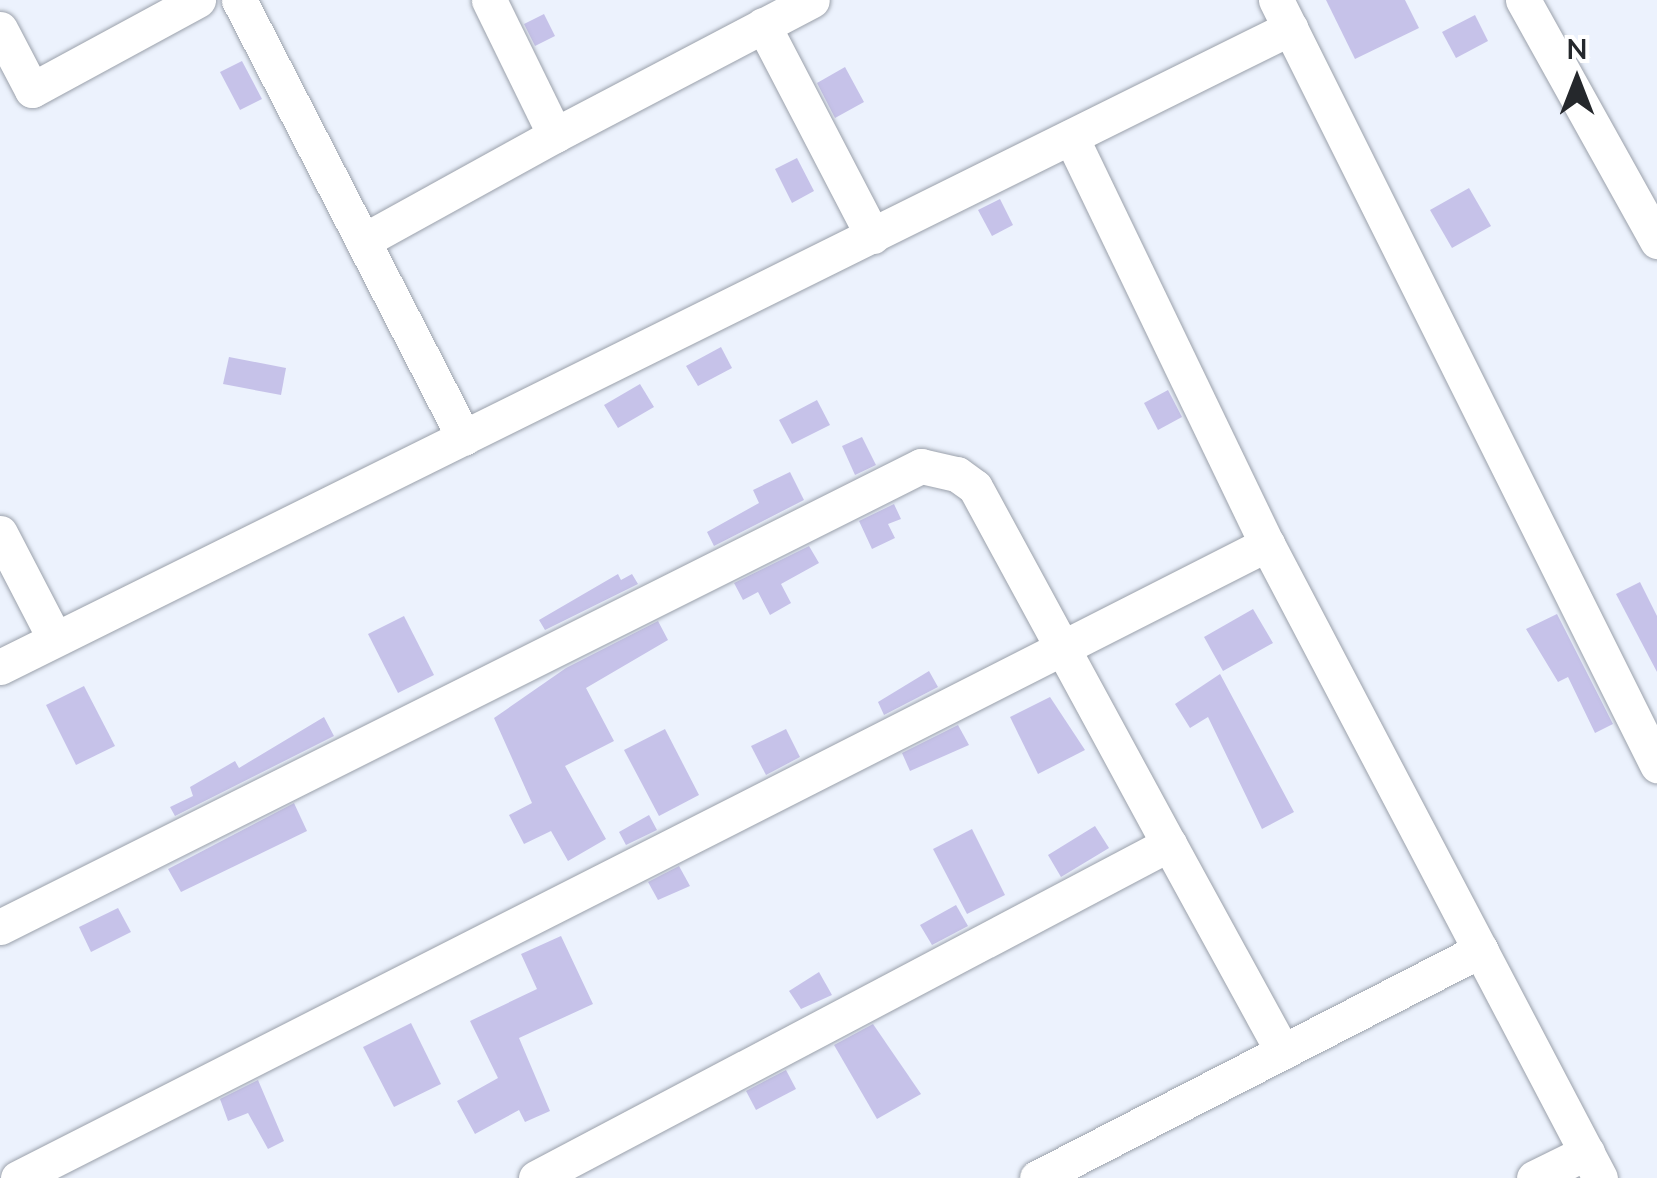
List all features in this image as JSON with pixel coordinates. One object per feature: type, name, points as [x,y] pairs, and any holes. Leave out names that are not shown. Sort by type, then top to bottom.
[{"type":"street","points":[[0,29],[32,90],[198,0]]},
{"type":"street","points":[[239,0],[464,438]]},
{"type":"street","points":[[488,0],[555,134]]},
{"type":"street","points":[[363,241],[555,134],[812,0]]},
{"type":"street","points":[[1523,0],[1657,241]]},
{"type":"street","points":[[0,668],[1072,137],[1283,14],[1657,765]]},
{"type":"street","points":[[763,26],[873,236]]},
{"type":"street","points":[[1072,137],[1267,544],[1594,1165],[1534,1178]]},
{"type":"street","points":[[0,927],[906,469],[941,467],[974,487],[1066,645],[1283,1052]]},
{"type":"street","points":[[0,533],[55,639]]},
{"type":"street","points":[[18,1178],[1267,544]]},
{"type":"street","points":[[536,1178],[1169,844]]},
{"type":"street","points":[[1037,1178],[1481,950]]},
{"type":"building","points":[[1326,0],[1405,0],[1419,28],[1355,59]]},
{"type":"building","points":[[544,14],[555,36],[535,46],[524,24]]},
{"type":"building","points":[[1475,15],[1488,41],[1456,58],[1442,32]]},
{"type":"building","points":[[242,61],[262,99],[240,110],[220,72]]},
{"type":"building","points":[[845,67],[864,102],[835,118],[817,83]]},
{"type":"building","points":[[797,158],[814,191],[792,203],[775,169]]},
{"type":"building","points":[[1469,188],[1491,226],[1452,248],[1430,210]]},
{"type":"building","points":[[1000,199],[1013,225],[992,236],[978,210]]},
{"type":"building","points":[[721,347],[732,368],[698,386],[686,366]]},
{"type":"building","points":[[229,357],[286,368],[281,395],[223,384]]},
{"type":"building","points":[[640,384],[654,407],[618,428],[604,405]]},
{"type":"building","points":[[1168,390],[1182,417],[1158,430],[1144,403]]},
{"type":"building","points":[[817,400],[830,425],[792,444],[779,420]]},
{"type":"building","points":[[862,437],[876,465],[855,475],[842,446]]},
{"type":"building","points":[[790,472],[804,500],[714,546],[707,532],[759,503],[753,490]]},
{"type":"building","points":[[894,504],[901,519],[888,524],[895,538],[872,549],[859,521]]},
{"type":"building","points":[[809,546],[819,563],[781,584],[791,603],[770,615],[758,592],[743,600],[734,583]]},
{"type":"building","points":[[618,574],[621,580],[632,574],[638,584],[545,630],[539,620]]},
{"type":"building","points":[[1640,582],[1657,616],[1657,672],[1616,594]]},
{"type":"building","points":[[1253,609],[1273,643],[1223,671],[1204,637]]},
{"type":"building","points":[[1557,614],[1613,724],[1595,733],[1568,677],[1558,682],[1526,629]]},
{"type":"building","points":[[404,616],[434,675],[398,693],[368,634]]},
{"type":"building","points":[[658,621],[668,640],[586,688],[614,741],[565,766],[606,839],[568,861],[551,831],[524,844],[509,815],[532,803],[494,718],[566,668]]},
{"type":"building","points":[[929,671],[938,687],[884,715],[878,702]]},
{"type":"building","points":[[1220,674],[1294,812],[1262,829],[1208,717],[1190,728],[1175,704]]},
{"type":"building","points":[[84,686],[115,746],[76,765],[46,705]]},
{"type":"building","points":[[1050,697],[1085,750],[1038,774],[1010,717]]},
{"type":"building","points":[[324,717],[334,736],[175,816],[170,807],[193,796],[190,787],[235,761],[239,768]]},
{"type":"building","points":[[958,725],[969,745],[910,771],[902,753]]},
{"type":"building","points":[[665,729],[699,795],[659,816],[624,750]]},
{"type":"building","points":[[786,729],[800,757],[766,775],[751,746]]},
{"type":"building","points":[[294,803],[307,831],[181,892],[168,869]]},
{"type":"building","points":[[649,815],[657,830],[626,845],[619,832]]},
{"type":"building","points":[[1095,826],[1109,848],[1061,877],[1048,855]]},
{"type":"building","points":[[972,829],[1005,895],[967,914],[933,849]]},
{"type":"building","points":[[679,866],[690,886],[658,900],[648,882]]},
{"type":"building","points":[[956,905],[968,926],[932,945],[920,925]]},
{"type":"building","points":[[118,908],[131,932],[91,952],[79,927]]},
{"type":"building","points":[[561,936],[593,1004],[519,1038],[550,1111],[525,1122],[519,1110],[475,1134],[457,1101],[498,1078],[470,1021],[537,989],[521,954]]},
{"type":"building","points":[[819,972],[832,995],[801,1009],[789,991]]},
{"type":"building","points":[[411,1023],[441,1084],[394,1107],[363,1047]]},
{"type":"building","points":[[873,1024],[921,1094],[877,1119],[834,1045]]},
{"type":"building","points":[[786,1070],[796,1089],[756,1110],[746,1091]]},
{"type":"building","points":[[258,1080],[284,1141],[268,1149],[248,1113],[228,1121],[220,1099]]}]
